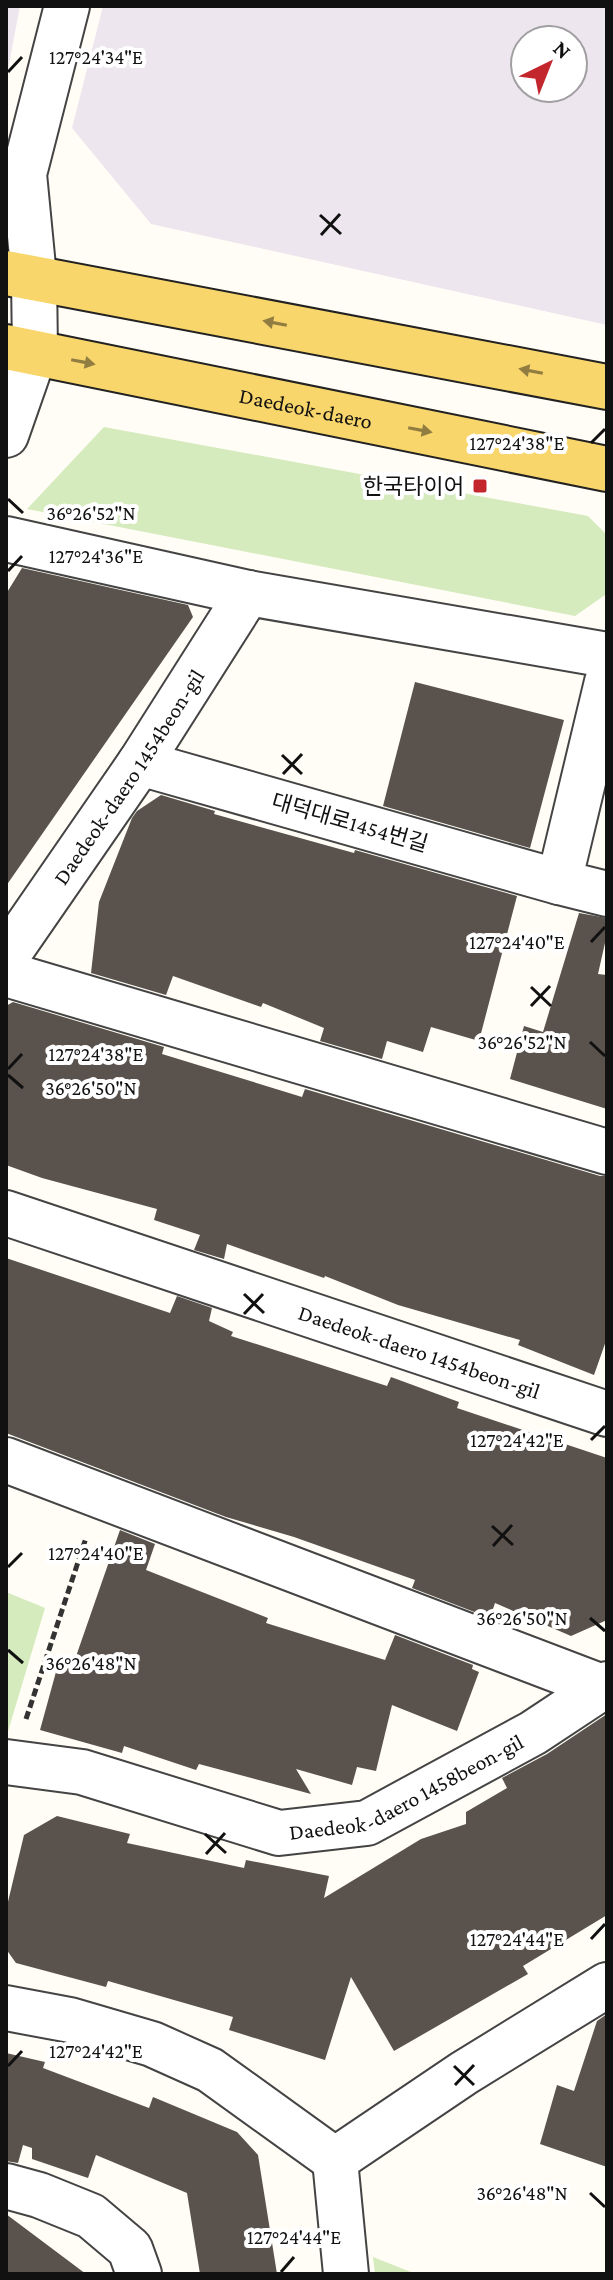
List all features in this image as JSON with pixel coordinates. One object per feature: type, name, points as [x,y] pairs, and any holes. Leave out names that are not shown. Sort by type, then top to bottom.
[{"type":"main road","points":[[20,275],[607,387]]},
{"type":"main road","name":"Daedeok-daero","points":[[20,350],[607,469]]},
{"type":"street","points":[[6,435],[20,350],[24,174],[67,6]]},
{"type":"street","points":[[6,539],[248,593],[607,655]]},
{"type":"street","name":"Daedeok-daero 1454beon-gil","points":[[6,957],[140,763],[248,593]]},
{"type":"street","points":[[607,682],[559,882],[607,894]]},
{"type":"street","name":"대덕대로1454번길","points":[[140,763],[559,882]]},
{"type":"street","points":[[6,974],[607,1152]]},
{"type":"street","name":"Daedeok-daero 1454beon-gil","points":[[6,1213],[607,1414]]},
{"type":"street","points":[[6,1460],[604,1685]]},
{"type":"street","name":"Daedeok-daero 1458beon-gil","points":[[7,1767],[82,1772],[279,1833],[367,1823],[533,1733],[604,1685]]},
{"type":"street","points":[[335,2160],[464,2073],[607,1985]]},
{"type":"street","points":[[6,2008],[70,2020],[152,2044],[210,2070],[335,2160],[346,2274]]},
{"type":"street","points":[[6,2186],[39,2195],[91,2216],[130,2249],[139,2274]]},
{"type":"path","points":[[25,1720],[90,1526]]},
{"type":"shaded area","points":[[6,6],[20,6],[6,80]]},
{"type":"shaded area","points":[[103,6],[607,6],[607,325],[151,224],[72,128]]},
{"type":"green space","points":[[104,427],[588,516],[607,535],[605,595],[575,616],[27,509]]},
{"type":"green space","points":[[6,1592],[45,1608],[6,1738]]},
{"type":"green space","points":[[373,2257],[416,2274],[375,2274]]},
{"type":"building","points":[[22,568],[188,605],[193,617],[6,886],[6,594]]},
{"type":"building","points":[[415,682],[564,720],[530,848],[383,806]]},
{"type":"building","points":[[161,795],[215,811],[214,814],[517,896],[479,1041],[431,1027],[423,1052],[387,1041],[382,1059],[320,1041],[324,1028],[263,1003],[261,1007],[173,976],[166,995],[91,973],[99,902],[132,818]]},
{"type":"building","points":[[579,913],[607,918],[607,934],[598,974],[607,975],[607,1109],[510,1079],[524,1026],[543,1032]]},
{"type":"building","points":[[13,1002],[164,1047],[162,1054],[302,1097],[305,1089],[607,1176],[607,1338],[594,1375],[518,1345],[520,1340],[398,1305],[325,1276],[227,1244],[224,1259],[194,1250],[200,1235],[154,1220],[157,1209],[42,1178],[6,1165],[6,1006]]},
{"type":"building","points":[[6,1258],[170,1313],[177,1296],[212,1308],[209,1321],[233,1332],[231,1336],[387,1386],[391,1377],[459,1402],[457,1408],[607,1458],[607,1620],[571,1636],[495,1603],[490,1618],[412,1588],[415,1580],[294,1537],[226,1517],[6,1433]]},
{"type":"building","points":[[120,1530],[155,1544],[146,1570],[268,1618],[266,1623],[385,1660],[395,1635],[473,1665],[472,1669],[479,1672],[457,1731],[392,1705],[376,1771],[357,1767],[352,1785],[296,1769],[311,1794],[199,1764],[196,1770],[124,1746],[122,1753],[40,1730],[59,1661],[73,1665]]},
{"type":"building","points":[[607,1714],[607,1915],[523,1966],[528,1974],[394,2051],[351,1977],[325,2060],[229,2030],[233,2017],[108,1981],[106,1987],[16,1963],[6,1949],[6,1910],[24,1835],[57,1816],[130,1834],[127,1843],[244,1868],[246,1860],[329,1876],[324,1898],[421,1839],[466,1824],[466,1812],[507,1788],[502,1778],[547,1754]]},
{"type":"building","points":[[607,2014],[607,2167],[540,2144],[557,2085],[574,2091],[597,2021]]},
{"type":"building","points":[[6,2053],[45,2062],[43,2068],[149,2108],[153,2097],[237,2132],[258,2155],[277,2274],[200,2274],[187,2193],[96,2155],[88,2178],[32,2159],[32,2148],[23,2145],[18,2163],[6,2161]]},
{"type":"building","points":[[6,2214],[86,2274],[6,2274]]},
{"type":"place","name":"한국타이어","points":[[480,486]]}]
